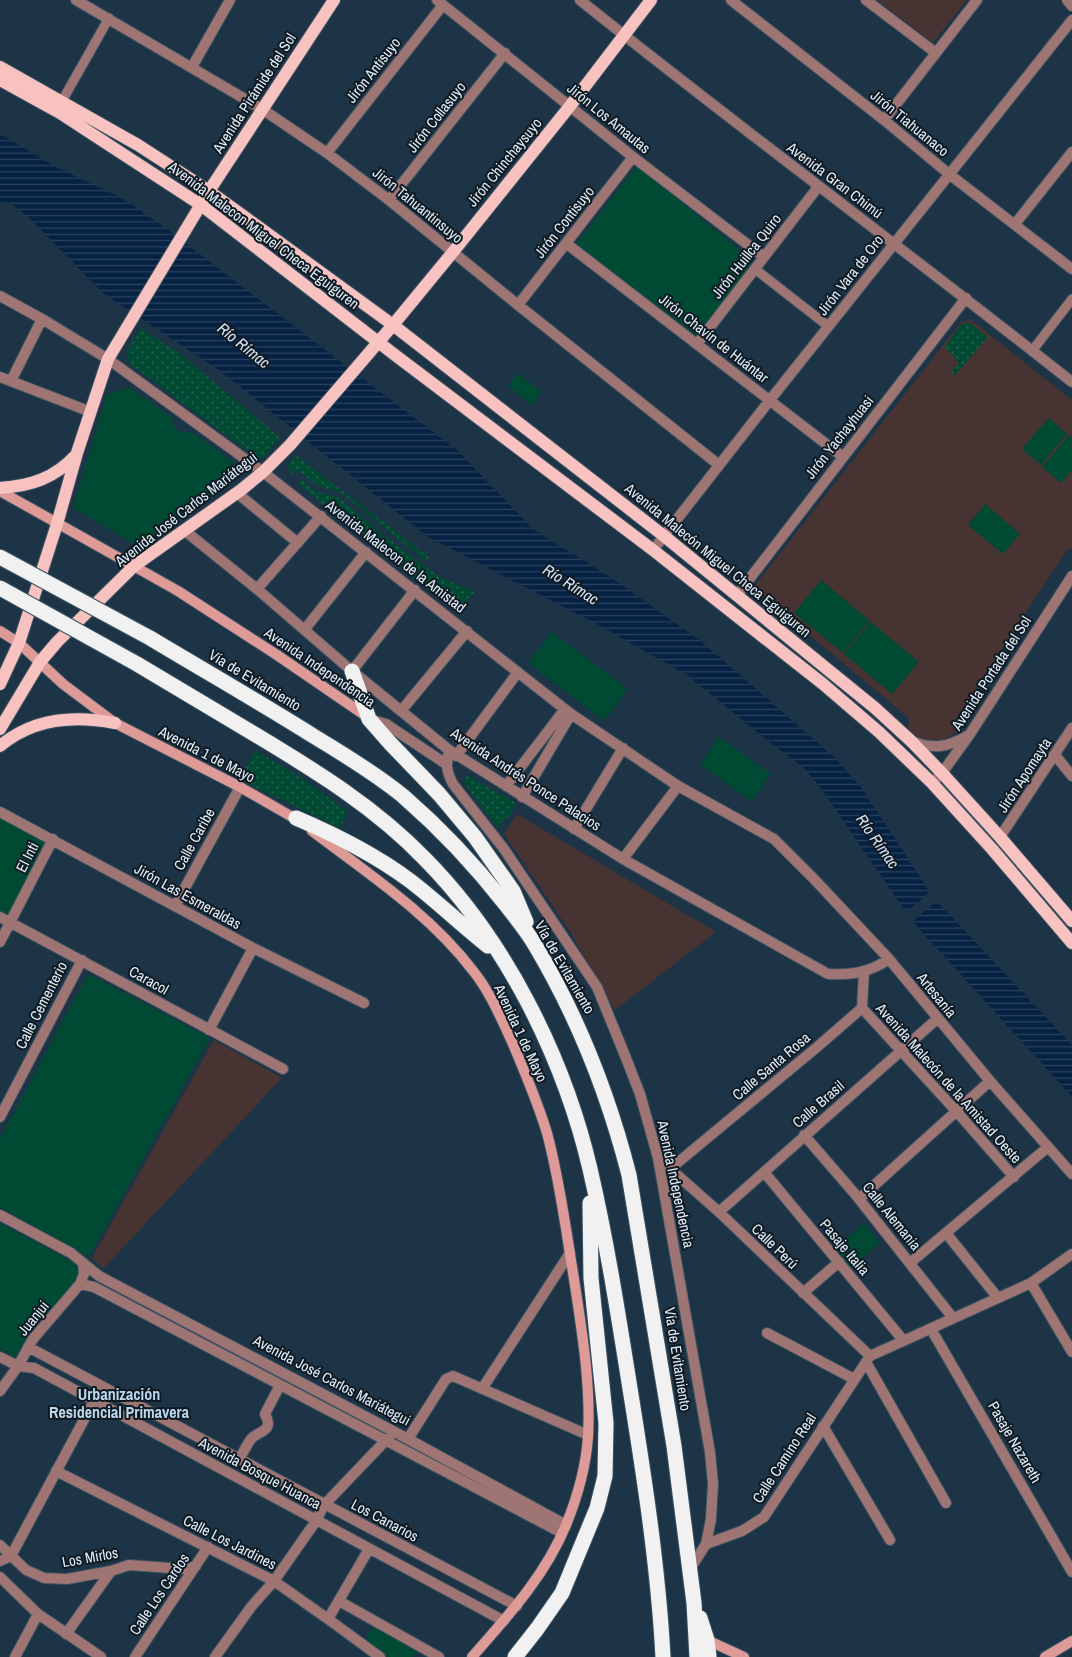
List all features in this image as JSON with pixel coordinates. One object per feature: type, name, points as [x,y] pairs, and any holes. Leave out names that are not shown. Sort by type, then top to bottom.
[{"type":"highway","name":"Vía de Evitamiento","points":[[0,557],[150,638],[351,759],[401,795],[446,835],[483,875],[535,944],[581,1031],[601,1080],[629,1174],[674,1446],[694,1602],[697,1657]]},
{"type":"highway","points":[[0,588],[137,664],[310,768],[383,819],[425,858],[446,882],[501,956],[528,1002],[547,1041],[563,1083],[590,1167],[612,1273],[641,1454],[649,1512],[663,1657]]},
{"type":"highway","points":[[352,671],[370,719],[390,743],[439,794],[487,854],[513,891],[535,944]]},
{"type":"highway","points":[[296,818],[330,832],[382,861],[417,886],[462,926],[501,956]]},
{"type":"highway","points":[[515,1657],[562,1594],[597,1508],[604,1476],[606,1423],[591,1278],[590,1167]]},
{"type":"highway","points":[[694,1602],[707,1640],[710,1657]]},
{"type":"main road","name":"Avenida Pirámide del Sol","points":[[201,205],[334,0]]},
{"type":"main road","name":"Jirón Chinchaysuyo","points":[[375,346],[570,106],[650,0]]},
{"type":"main road","name":"Avenida Malecon Miguel Checa Eguiguren","points":[[0,67],[138,145],[210,191],[309,264]]},
{"type":"main road","name":"Avenida Malecon Miguel Checa Eguiguren","points":[[0,80],[60,113],[201,205],[375,346]]},
{"type":"main road","points":[[0,684],[19,643],[57,524],[77,453],[108,360],[201,205]]},
{"type":"main road","name":"Avenida Malecón Miguel Checa Eguiguren","points":[[309,264],[393,325],[664,536],[875,708],[942,773],[1072,921]]},
{"type":"main road","name":"Avenida Malecón Miguel Checa Eguiguren","points":[[375,346],[654,550],[857,712],[932,783],[992,849],[1072,943]]},
{"type":"main road","name":"Avenida José Carlos Mariátegui","points":[[0,730],[40,662],[57,642],[134,566],[237,493],[263,472],[290,444],[375,346]]},
{"type":"main road","points":[[0,489],[29,484],[44,479],[58,472],[77,453]]},
{"type":"main road","points":[[0,489],[57,524],[134,566]]},
{"type":"main road","name":"Avenida Independencia","points":[[134,566],[178,591],[277,655],[370,719]]},
{"type":"main road","name":"Avenida 1 de Mayo","points":[[0,631],[19,643],[80,698],[115,723],[296,818],[403,900],[438,931],[475,973],[503,1021],[530,1084],[544,1125],[560,1192],[584,1356],[588,1435],[581,1475],[564,1529],[541,1573],[517,1606],[472,1657]]},
{"type":"main road","points":[[0,746],[26,730],[57,720],[86,718],[115,723]]},
{"type":"main road","points":[[707,1640],[744,1657]]},
{"type":"main road","points":[[1045,1657],[1072,1640]]},
{"type":"street","name":"Jirón Tahuantinsuyo","points":[[76,0],[262,109],[327,153],[390,200],[719,465]]},
{"type":"street","points":[[192,67],[230,0]]},
{"type":"street","name":"Avenida Gran Chimú","points":[[580,0],[818,187],[966,298],[1072,382]]},
{"type":"street","name":"Jirón Tiahuanaco","points":[[731,0],[884,120],[949,174],[1072,269]]},
{"type":"street","points":[[866,0],[936,54]]},
{"type":"street","points":[[884,120],[977,0]]},
{"type":"street","points":[[1067,0],[1072,6]]},
{"type":"street","name":"Jirón Los Amautas","points":[[440,2],[633,157],[764,257]]},
{"type":"street","name":"Jirón Antisuyo","points":[[327,153],[440,2]]},
{"type":"street","points":[[62,101],[109,18]]},
{"type":"street","name":"Jirón Vara de Oro","points":[[654,550],[828,326],[1072,20]]},
{"type":"street","name":"Jirón Collasuyo","points":[[390,200],[505,53]]},
{"type":"street","name":"Jirón Contisuyo","points":[[518,305],[633,157]]},
{"type":"street","points":[[1015,224],[1070,158]]},
{"type":"street","name":"Jirón Huillca Quiro","points":[[697,344],[818,187]]},
{"type":"street","name":"Jirón Chavín de Huántar","points":[[567,244],[843,457]]},
{"type":"street","points":[[755,269],[828,326]]},
{"type":"street","name":"Avenida Malecon de la Amistad","points":[[0,296],[42,319],[108,360],[263,472],[568,711],[678,786],[774,839]]},
{"type":"street","name":"Jirón Yachayhuasi","points":[[737,596],[966,298]]},
{"type":"street","points":[[1032,351],[1072,299]]},
{"type":"street","points":[[11,381],[42,319]]},
{"type":"street","points":[[0,377],[91,412]]},
{"type":"street","points":[[237,493],[298,542]]},
{"type":"street","points":[[258,589],[321,516]]},
{"type":"street","name":"Avenida Andrés Ponce Palacios","points":[[184,530],[258,589],[352,671],[453,753],[522,797],[623,858],[828,974],[848,975],[864,972],[878,967],[889,960]]},
{"type":"street","points":[[305,629],[366,552]]},
{"type":"street","name":"Avenida Portada del Sol","points":[[932,783],[942,773],[970,734],[1072,576]]},
{"type":"street","points":[[352,671],[416,590]]},
{"type":"street","points":[[402,711],[467,631]]},
{"type":"street","points":[[446,764],[518,672]]},
{"type":"street","points":[[506,786],[568,711]]},
{"type":"street","points":[[522,797],[568,711]]},
{"type":"street","name":"Avenida Independencia","points":[[370,719],[386,724],[446,764],[448,774],[454,784],[504,849],[597,987],[640,1094],[658,1158],[710,1452],[713,1498],[706,1544],[690,1569]]},
{"type":"street","name":"Jirón Apomayta","points":[[1000,837],[1072,728]]},
{"type":"street","points":[[911,741],[926,747],[938,747],[949,745],[970,734]]},
{"type":"street","points":[[574,828],[623,748]]},
{"type":"street","points":[[1055,756],[1072,776]]},
{"type":"street","points":[[623,858],[678,786]]},
{"type":"street","name":"Calle Caribe","points":[[175,906],[240,787]]},
{"type":"street","name":"Jirón Las Esmeraldas","points":[[0,812],[253,948],[364,1003]]},
{"type":"street","name":"El Inti","points":[[0,942],[53,839]]},
{"type":"street","name":"Artesanía","points":[[774,839],[889,960],[990,1081],[1072,1174]]},
{"type":"street","name":"Caracol","points":[[0,916],[284,1070]]},
{"type":"street","points":[[209,1030],[253,948]]},
{"type":"street","name":"Calle Cementerio","points":[[0,1117],[82,960]]},
{"type":"street","points":[[862,1008],[864,972]]},
{"type":"street","name":"Avenida Malecón de la Amistad Oeste","points":[[862,1008],[1014,1177]]},
{"type":"street","name":"Calle Santa Rosa","points":[[670,1169],[862,1008]]},
{"type":"street","name":"Calle Brasil","points":[[719,1212],[937,1019]]},
{"type":"street","points":[[859,1199],[990,1081]]},
{"type":"street","name":"Calle Alemania","points":[[804,1135],[859,1199],[953,1318]]},
{"type":"street","points":[[910,1263],[1048,1147]]},
{"type":"street","name":"Calle Perú","points":[[658,1158],[719,1212],[868,1359]]},
{"type":"street","name":"Pasaje Italia","points":[[764,1172],[903,1340]]},
{"type":"street","name":"Avenida José Carlos Mariátegui","points":[[0,1215],[70,1253],[99,1276],[408,1439],[564,1529]]},
{"type":"street","points":[[946,1233],[998,1298]]},
{"type":"street","points":[[482,1389],[570,1253]]},
{"type":"street","name":"Calle Camino Real","points":[[706,1544],[735,1534],[764,1517],[868,1359],[903,1340],[1031,1283],[1072,1254]]},
{"type":"street","points":[[803,1293],[839,1262]]},
{"type":"street","points":[[80,1284],[84,1274],[83,1263]]},
{"type":"street","points":[[1031,1283],[1072,1352]]},
{"type":"street","name":"Avenida José Carlos Mariátegui","points":[[80,1284],[94,1287],[386,1441],[564,1529]]},
{"type":"street","name":"Juanjui","points":[[0,1391],[42,1328],[80,1284]]},
{"type":"street","name":"Pasaje Nazareth","points":[[931,1329],[1072,1572]]},
{"type":"street","points":[[767,1333],[854,1379]]},
{"type":"street","name":"Los Canarios","points":[[28,1347],[517,1606]]},
{"type":"street","name":"Avenida Bosque Huanca","points":[[0,1356],[18,1366],[34,1368],[504,1621]]},
{"type":"street","points":[[868,1359],[946,1503]]},
{"type":"street","points":[[408,1439],[446,1379],[453,1376],[588,1435]]},
{"type":"street","points":[[239,1459],[253,1438],[266,1430],[268,1420],[265,1414],[280,1385]]},
{"type":"street","points":[[0,1561],[11,1556],[102,1386]]},
{"type":"street","points":[[823,1426],[890,1540]]},
{"type":"street","points":[[215,1657],[251,1607],[274,1581],[316,1521],[324,1505],[386,1441],[393,1431]]},
{"type":"street","points":[[212,1464],[221,1450]]},
{"type":"street","name":"Calle Los Jardines","points":[[56,1471],[274,1581],[380,1657]]},
{"type":"street","name":"Los Mirlos","points":[[0,1545],[26,1570],[44,1578],[67,1579],[129,1566],[184,1569],[196,1566]]},
{"type":"street","name":"Calle Los Cardos","points":[[135,1657],[208,1547]]},
{"type":"street","points":[[328,1619],[369,1549]]},
{"type":"street","points":[[66,1634],[111,1571]]},
{"type":"street","points":[[0,1577],[38,1614],[101,1657]]},
{"type":"street","points":[[338,1601],[439,1657]]},
{"type":"street","points":[[15,1657],[38,1614]]},
{"type":"shaded area","points":[[877,0],[967,0],[933,43]]},
{"type":"shaded area","points":[[971,320],[1072,400],[1072,549],[1067,550],[959,714],[963,725],[958,731],[944,740],[936,742],[916,737],[908,731],[909,718],[753,588],[961,322]]},
{"type":"shaded area","points":[[517,814],[716,932],[615,1010],[569,930],[504,834]]},
{"type":"shaded area","points":[[214,1040],[282,1078],[103,1269],[92,1258]]},
{"type":"green space","points":[[637,166],[752,262],[698,337],[576,244]]},
{"type":"green space","points":[[970,323],[988,337],[955,375],[951,372],[959,363],[945,347],[961,324]]},
{"type":"green space","points":[[140,328],[179,353],[280,437],[263,458],[257,458],[130,364],[127,352]]},
{"type":"green space","points":[[517,373],[542,392],[532,405],[508,386]]},
{"type":"green space","points":[[130,388],[172,418],[173,426],[182,433],[192,432],[233,462],[234,482],[139,547],[73,508],[107,394]]},
{"type":"green space","points":[[1049,418],[1067,434],[1041,465],[1022,449]]},
{"type":"green space","points":[[1069,435],[1072,438],[1072,470],[1061,483],[1042,467]]},
{"type":"green space","points":[[297,456],[429,557],[426,561],[341,493],[316,485],[296,469],[290,475],[288,464]]},
{"type":"green space","points":[[302,480],[313,490],[339,498],[387,538],[438,576],[474,592],[458,613],[298,484]]},
{"type":"green space","points":[[985,504],[1020,534],[1003,554],[968,525]]},
{"type":"green space","points":[[821,580],[870,621],[843,653],[794,613]]},
{"type":"green space","points":[[871,622],[919,662],[892,694],[844,654]]},
{"type":"green space","points":[[552,632],[628,689],[604,721],[528,663]]},
{"type":"green space","points":[[719,737],[771,774],[752,801],[700,765]]},
{"type":"green space","points":[[255,750],[302,778],[348,812],[340,828],[240,780]]},
{"type":"green space","points":[[466,775],[516,803],[511,814],[497,827],[464,783]]},
{"type":"green space","points":[[0,817],[49,843],[9,919],[0,914]]},
{"type":"green space","points":[[88,974],[210,1038],[89,1257],[0,1207],[0,1139]]},
{"type":"green space","points":[[0,1223],[71,1261],[77,1267],[79,1274],[79,1279],[29,1337],[16,1358],[0,1349]]},
{"type":"green space","points":[[864,1223],[880,1243],[850,1268],[834,1249]]},
{"type":"green space","points":[[375,1623],[418,1649],[413,1657],[387,1657],[364,1643]]},
{"type":"water","name":"Río Rímac","points":[[0,134],[58,168],[122,198],[163,226],[458,451],[534,530],[612,578],[702,642],[835,758],[861,787],[933,897],[1072,1045],[1072,1097],[913,922],[819,786],[803,767],[687,675],[595,623],[428,537],[220,371],[104,294],[28,217],[12,204],[0,201]]},
{"type":"pier","points":[[932,890],[939,899],[911,923],[904,914]]},
{"type":"district","name":"Urbanización Residencial Primavera","points":[[119,1403]]}]
